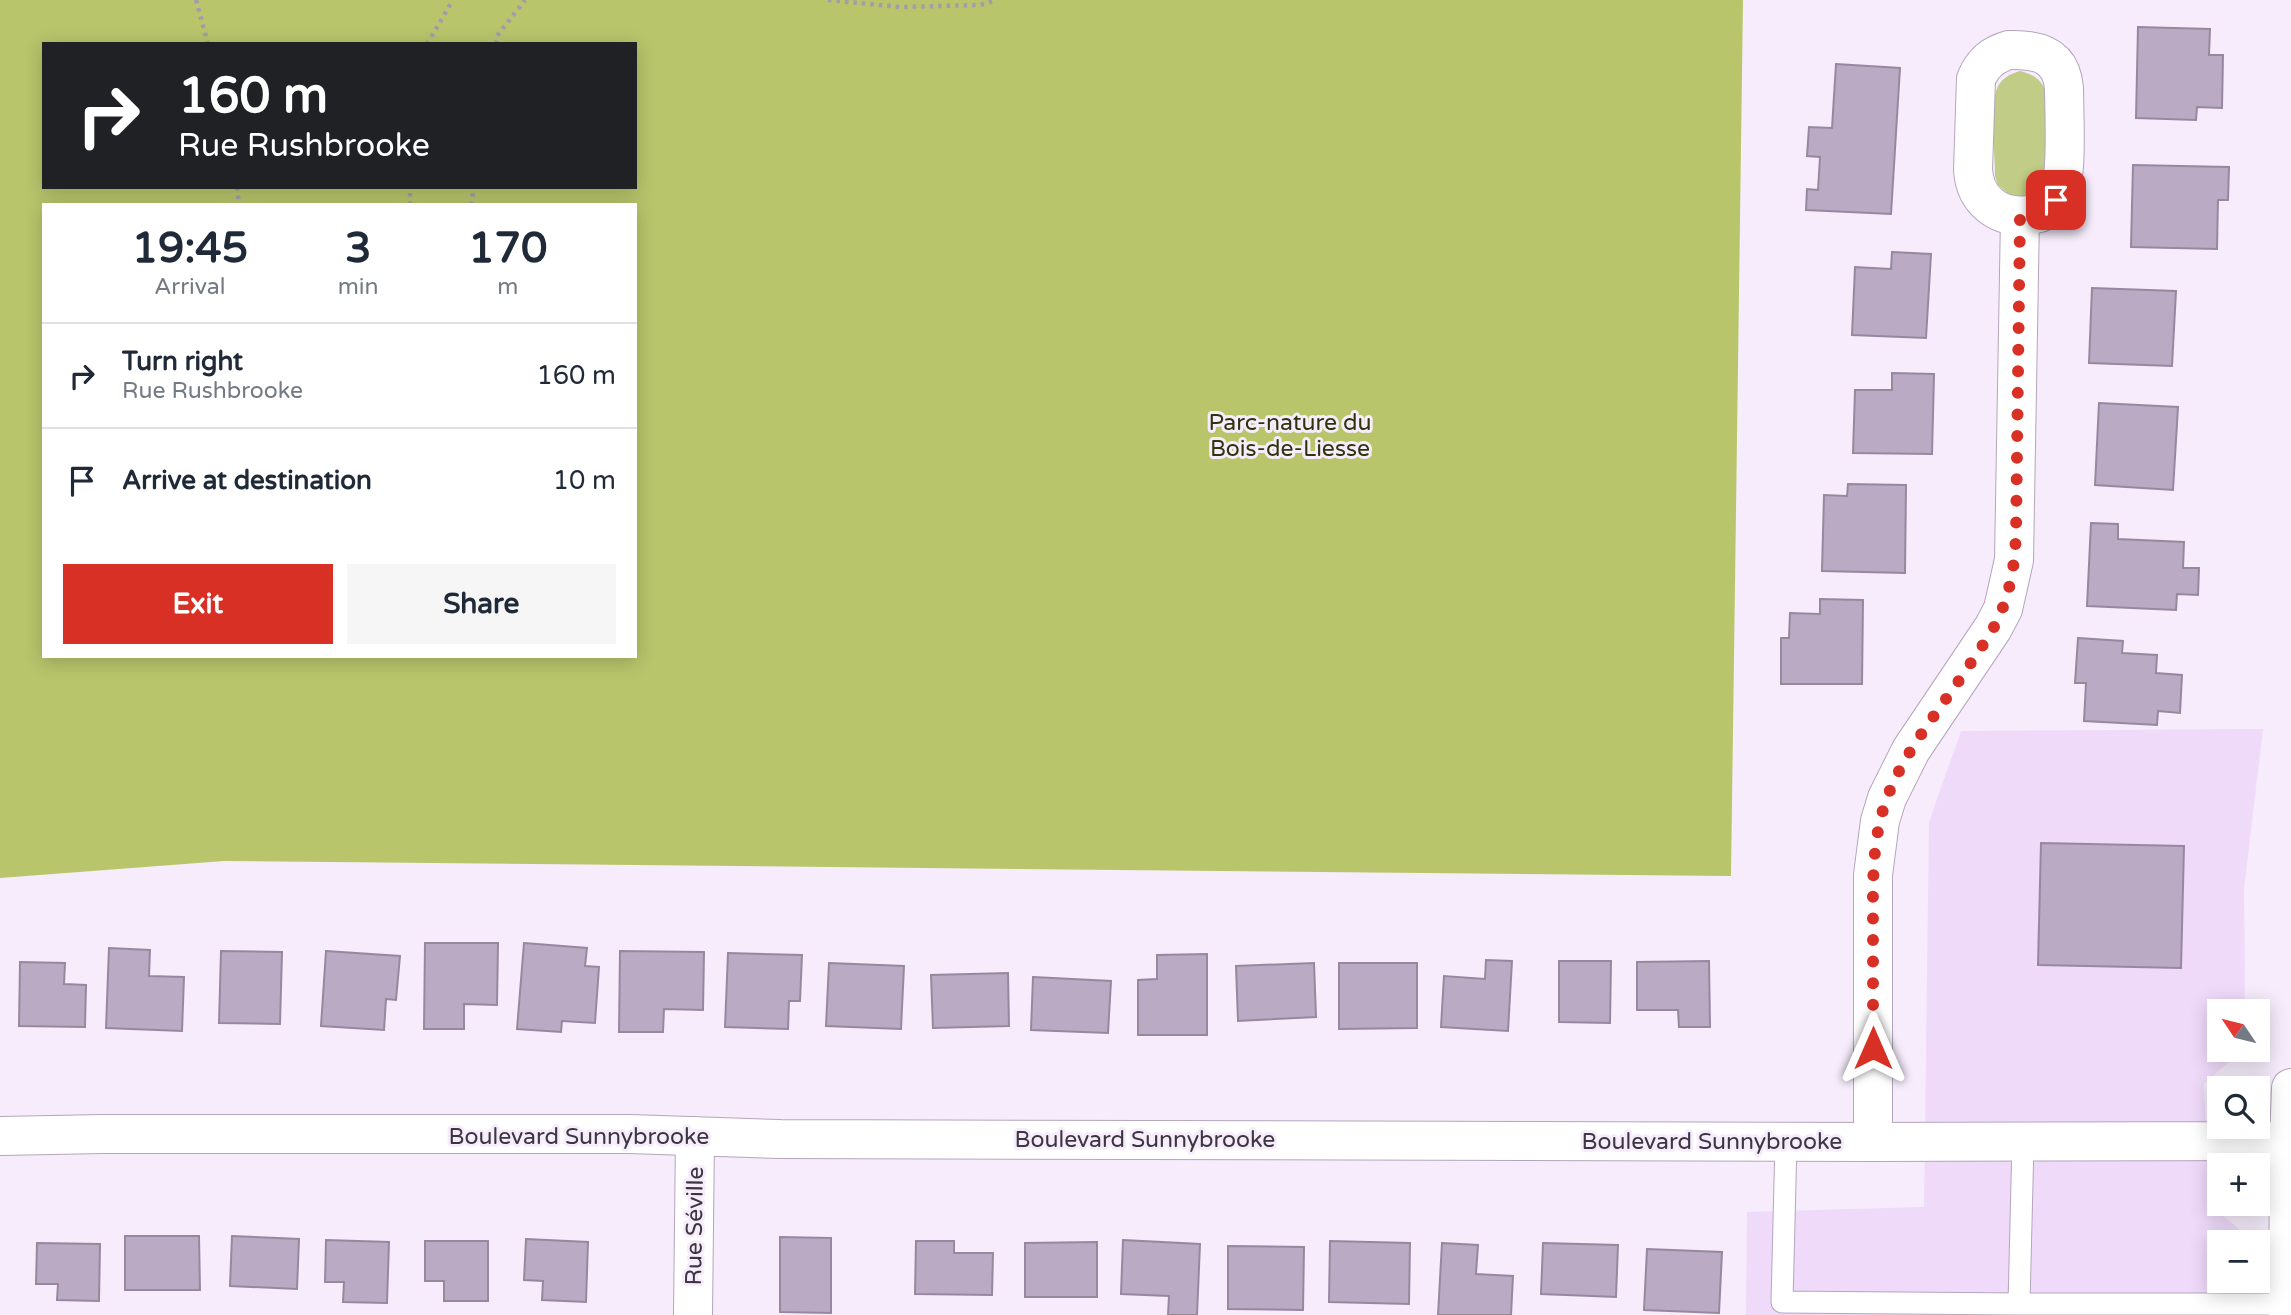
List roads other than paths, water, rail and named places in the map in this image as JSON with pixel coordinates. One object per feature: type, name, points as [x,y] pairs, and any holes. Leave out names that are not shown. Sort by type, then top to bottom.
[{"type":"street","points":[[1873,1142],[1873,876],[1880,821],[1887,798],[1911,750],[1965,672],[2003,609],[2014,560],[2020,216]]},
{"type":"street","points":[[2288,1310],[2291,1088]]},
{"type":"street","name":"Boulevard Sunnybrooke","points":[[0,1136],[629,1134],[780,1139],[2290,1141]]},
{"type":"street","name":"Rue Séville","points":[[693,1315],[695,1136]]},
{"type":"lane","points":[[1786,1141],[1778,1308],[2019,1304],[2288,1310]]},
{"type":"lane","points":[[2019,1304],[2023,1142]]},
{"type":"park label","name":"Parc-nature du Bois-de-Liesse","points":[[1290,435]]}]
